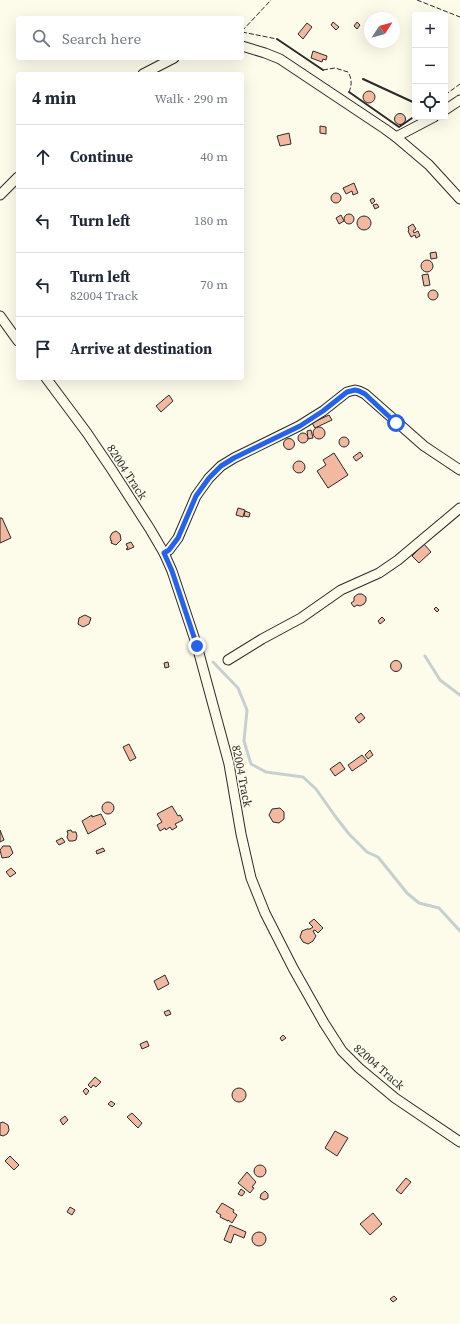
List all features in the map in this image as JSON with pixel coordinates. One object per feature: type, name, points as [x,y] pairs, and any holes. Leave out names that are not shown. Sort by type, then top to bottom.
[{"type":"street","points":[[244,47],[280,59],[396,137],[429,165],[460,199]]},
{"type":"street","points":[[147,72],[170,60]]},
{"type":"street","points":[[448,108],[460,100]]},
{"type":"street","points":[[396,137],[428,120]]},
{"type":"street","points":[[0,195],[16,179]]},
{"type":"street","points":[[0,316],[16,338]]},
{"type":"street","name":"82004 Track","points":[[47,380],[91,439],[150,529],[164,553],[172,571],[197,646],[229,764],[241,834],[251,878],[265,913],[301,982],[342,1051],[359,1068],[394,1098],[460,1142]]},
{"type":"street","points":[[164,553],[169,550],[178,538],[196,496],[209,478],[218,469],[227,462],[300,426],[350,391],[359,391],[365,394],[424,446],[460,470]]},
{"type":"street","points":[[228,660],[262,639],[301,618],[341,590],[363,581],[385,569],[398,560],[460,508]]},
{"type":"building","points":[[333,22],[339,27],[336,30],[331,25]]},
{"type":"building","points":[[357,22],[360,25],[357,29],[354,26]]},
{"type":"building","points":[[307,23],[312,27],[303,39],[298,34]]},
{"type":"building","points":[[313,51],[327,56],[326,60],[323,59],[322,62],[311,58]]},
{"type":"building","points":[[369,91],[373,93],[375,97],[373,101],[369,103],[365,101],[363,97],[365,93]]},
{"type":"building","points":[[400,113],[404,115],[406,119],[404,123],[400,125],[396,123],[394,119],[396,115]]},
{"type":"building","points":[[320,126],[326,127],[326,134],[320,133]]},
{"type":"building","points":[[289,133],[291,144],[280,146],[277,136]]},
{"type":"building","points":[[354,183],[358,193],[353,195],[352,191],[346,194],[343,188]]},
{"type":"building","points":[[336,193],[341,198],[336,203],[331,198]]},
{"type":"building","points":[[373,198],[375,201],[372,204],[370,200]]},
{"type":"building","points":[[377,204],[379,207],[375,209],[373,205]]},
{"type":"building","points":[[347,214],[351,214],[353,215],[353,223],[347,224],[344,221],[344,217]]},
{"type":"building","points":[[341,215],[344,221],[339,224],[336,218]]},
{"type":"building","points":[[364,216],[369,218],[371,223],[369,228],[364,230],[359,228],[357,223],[359,218]]},
{"type":"building","points":[[413,224],[416,229],[413,231],[414,233],[418,231],[420,236],[416,238],[415,235],[411,237],[408,231],[408,227]]},
{"type":"building","points":[[436,252],[437,258],[431,259],[430,253]]},
{"type":"building","points":[[425,260],[429,260],[433,266],[429,272],[425,272],[421,268],[421,264]]},
{"type":"building","points":[[428,274],[430,285],[424,286],[422,275]]},
{"type":"building","points":[[431,290],[435,290],[437,291],[437,299],[431,300],[428,297],[428,293]]},
{"type":"building","points":[[169,395],[173,401],[161,412],[156,406]]},
{"type":"building","points":[[329,415],[332,420],[315,428],[312,423]]},
{"type":"building","points":[[317,427],[321,427],[325,433],[321,439],[317,439],[313,435],[313,431]]},
{"type":"building","points":[[311,430],[313,438],[308,439],[307,431]]},
{"type":"building","points":[[301,433],[305,433],[307,434],[307,442],[301,443],[298,440],[298,436]]},
{"type":"building","points":[[342,437],[346,437],[348,438],[348,446],[342,447],[339,444],[339,440]]},
{"type":"building","points":[[287,439],[291,439],[293,440],[293,448],[287,449],[284,446],[284,442]]},
{"type":"building","points":[[360,452],[363,456],[356,461],[353,457]]},
{"type":"building","points":[[334,453],[348,475],[328,488],[317,471],[326,465],[323,460]]},
{"type":"building","points":[[297,461],[301,461],[305,467],[301,473],[297,473],[293,469],[293,465]]},
{"type":"building","points":[[238,508],[245,510],[243,517],[236,515]]},
{"type":"building","points":[[245,511],[250,513],[249,517],[244,516]]},
{"type":"building","points":[[0,518],[2,518],[11,538],[0,543]]},
{"type":"building","points":[[116,531],[120,534],[121,540],[116,545],[111,543],[112,541],[110,537],[112,533]]},
{"type":"building","points":[[131,542],[134,547],[127,550],[126,549],[128,548],[126,544]]},
{"type":"building","points":[[424,544],[431,552],[419,563],[412,556]]},
{"type":"building","points":[[358,594],[362,594],[366,597],[366,601],[360,606],[357,605],[354,607],[351,603],[354,601],[354,597]]},
{"type":"building","points":[[436,607],[439,610],[437,612],[434,609]]},
{"type":"building","points":[[85,615],[91,618],[89,624],[83,627],[78,624],[79,618]]},
{"type":"building","points":[[382,617],[385,620],[380,624],[378,621]]},
{"type":"building","points":[[396,660],[400,662],[402,666],[400,670],[396,672],[392,670],[390,666],[392,662]]},
{"type":"building","points":[[168,662],[169,667],[165,668],[164,663]]},
{"type":"building","points":[[361,713],[365,718],[359,723],[355,718]]},
{"type":"building","points":[[129,744],[136,758],[130,761],[123,747]]},
{"type":"building","points":[[370,750],[373,755],[368,759],[365,755]]},
{"type":"building","points":[[362,755],[367,761],[352,771],[348,765]]},
{"type":"building","points":[[340,762],[345,769],[335,776],[330,769]]},
{"type":"building","points":[[108,802],[112,804],[114,808],[112,812],[108,814],[104,812],[102,808],[104,804]]},
{"type":"building","points":[[172,806],[178,816],[180,815],[183,820],[175,824],[177,827],[172,830],[170,827],[166,830],[165,828],[160,831],[157,825],[162,822],[157,814]]},
{"type":"building","points":[[280,808],[284,812],[284,819],[279,823],[273,822],[269,815],[272,809]]},
{"type":"building","points":[[101,814],[106,824],[88,834],[82,821],[92,815],[92,817]]},
{"type":"building","points":[[0,830],[4,840],[0,842]]},
{"type":"building","points":[[71,830],[72,832],[76,832],[77,836],[76,840],[69,841],[67,831]]},
{"type":"building","points":[[62,838],[65,842],[59,845],[56,841]]},
{"type":"building","points":[[3,846],[10,846],[13,853],[9,857],[2,858],[0,850]]},
{"type":"building","points":[[103,848],[105,851],[97,854],[96,851]]},
{"type":"building","points":[[11,868],[16,873],[10,877],[6,872]]},
{"type":"building","points":[[314,919],[323,928],[318,933],[315,930],[313,931],[316,936],[313,941],[308,944],[303,942],[300,937],[302,931],[313,927],[309,923]]},
{"type":"building","points":[[165,975],[169,984],[158,990],[154,981]]},
{"type":"building","points":[[169,1010],[171,1014],[166,1016],[164,1012]]},
{"type":"building","points":[[283,1035],[286,1038],[282,1041],[280,1038]]},
{"type":"building","points":[[147,1041],[149,1046],[142,1049],[140,1044]]},
{"type":"building","points":[[95,1077],[101,1082],[96,1087],[93,1085],[91,1088],[88,1085]]},
{"type":"building","points":[[86,1088],[89,1091],[86,1095],[83,1091]]},
{"type":"building","points":[[236,1088],[242,1088],[246,1092],[246,1098],[242,1102],[236,1102],[232,1098],[232,1092]]},
{"type":"building","points":[[111,1101],[115,1104],[112,1107],[108,1104]]},
{"type":"building","points":[[132,1113],[142,1123],[138,1128],[127,1117]]},
{"type":"building","points":[[65,1116],[68,1120],[63,1125],[60,1120]]},
{"type":"building","points":[[3,1122],[8,1125],[9,1130],[7,1134],[3,1136],[0,1135],[0,1123]]},
{"type":"building","points":[[335,1131],[348,1138],[337,1156],[325,1148]]},
{"type":"building","points":[[10,1156],[19,1165],[14,1170],[5,1161]]},
{"type":"building","points":[[258,1165],[262,1165],[266,1171],[262,1177],[258,1177],[254,1173],[254,1169]]},
{"type":"building","points":[[247,1172],[256,1182],[250,1193],[238,1183]]},
{"type":"building","points":[[406,1178],[411,1182],[401,1194],[396,1190]]},
{"type":"building","points":[[241,1189],[245,1192],[242,1196],[238,1194]]},
{"type":"building","points":[[265,1191],[268,1194],[268,1198],[264,1200],[260,1198],[261,1194]]},
{"type":"building","points":[[222,1203],[234,1210],[233,1212],[237,1215],[232,1223],[220,1217],[221,1215],[216,1212]]},
{"type":"building","points":[[70,1207],[75,1210],[72,1215],[67,1212]]},
{"type":"building","points":[[373,1213],[382,1224],[370,1235],[360,1224]]},
{"type":"building","points":[[230,1225],[246,1232],[244,1238],[234,1234],[231,1243],[224,1240]]},
{"type":"building","points":[[259,1232],[264,1234],[266,1239],[264,1244],[259,1246],[254,1244],[252,1239],[254,1234]]},
{"type":"building","points":[[394,1296],[397,1299],[393,1302],[390,1299]]},
{"type":"waterway","points":[[425,656],[440,680],[460,695]]},
{"type":"waterway","points":[[213,662],[238,688],[247,710],[244,741],[251,764],[266,772],[303,777],[316,789],[349,834],[367,852],[378,857],[407,893],[419,903],[439,908],[460,931]]},
{"type":"fence","points":[[244,29],[271,0]]},
{"type":"fence","points":[[417,0],[460,17]]},
{"type":"fence","points":[[244,32],[277,39]]},
{"type":"fence","points":[[323,70],[335,68],[348,72],[351,82],[349,92]]},
{"type":"fence","points":[[448,93],[460,84]]},
{"type":"wall","points":[[277,39],[323,70]]},
{"type":"wall","points":[[363,79],[412,102]]},
{"type":"wall","points":[[349,92],[399,127],[412,118]]},
{"type":"route","points":[[197,646],[172,571],[164,553],[169,550],[178,538],[196,496],[209,478],[227,462],[300,426],[350,391],[355,390],[365,394],[396,423]]}]
